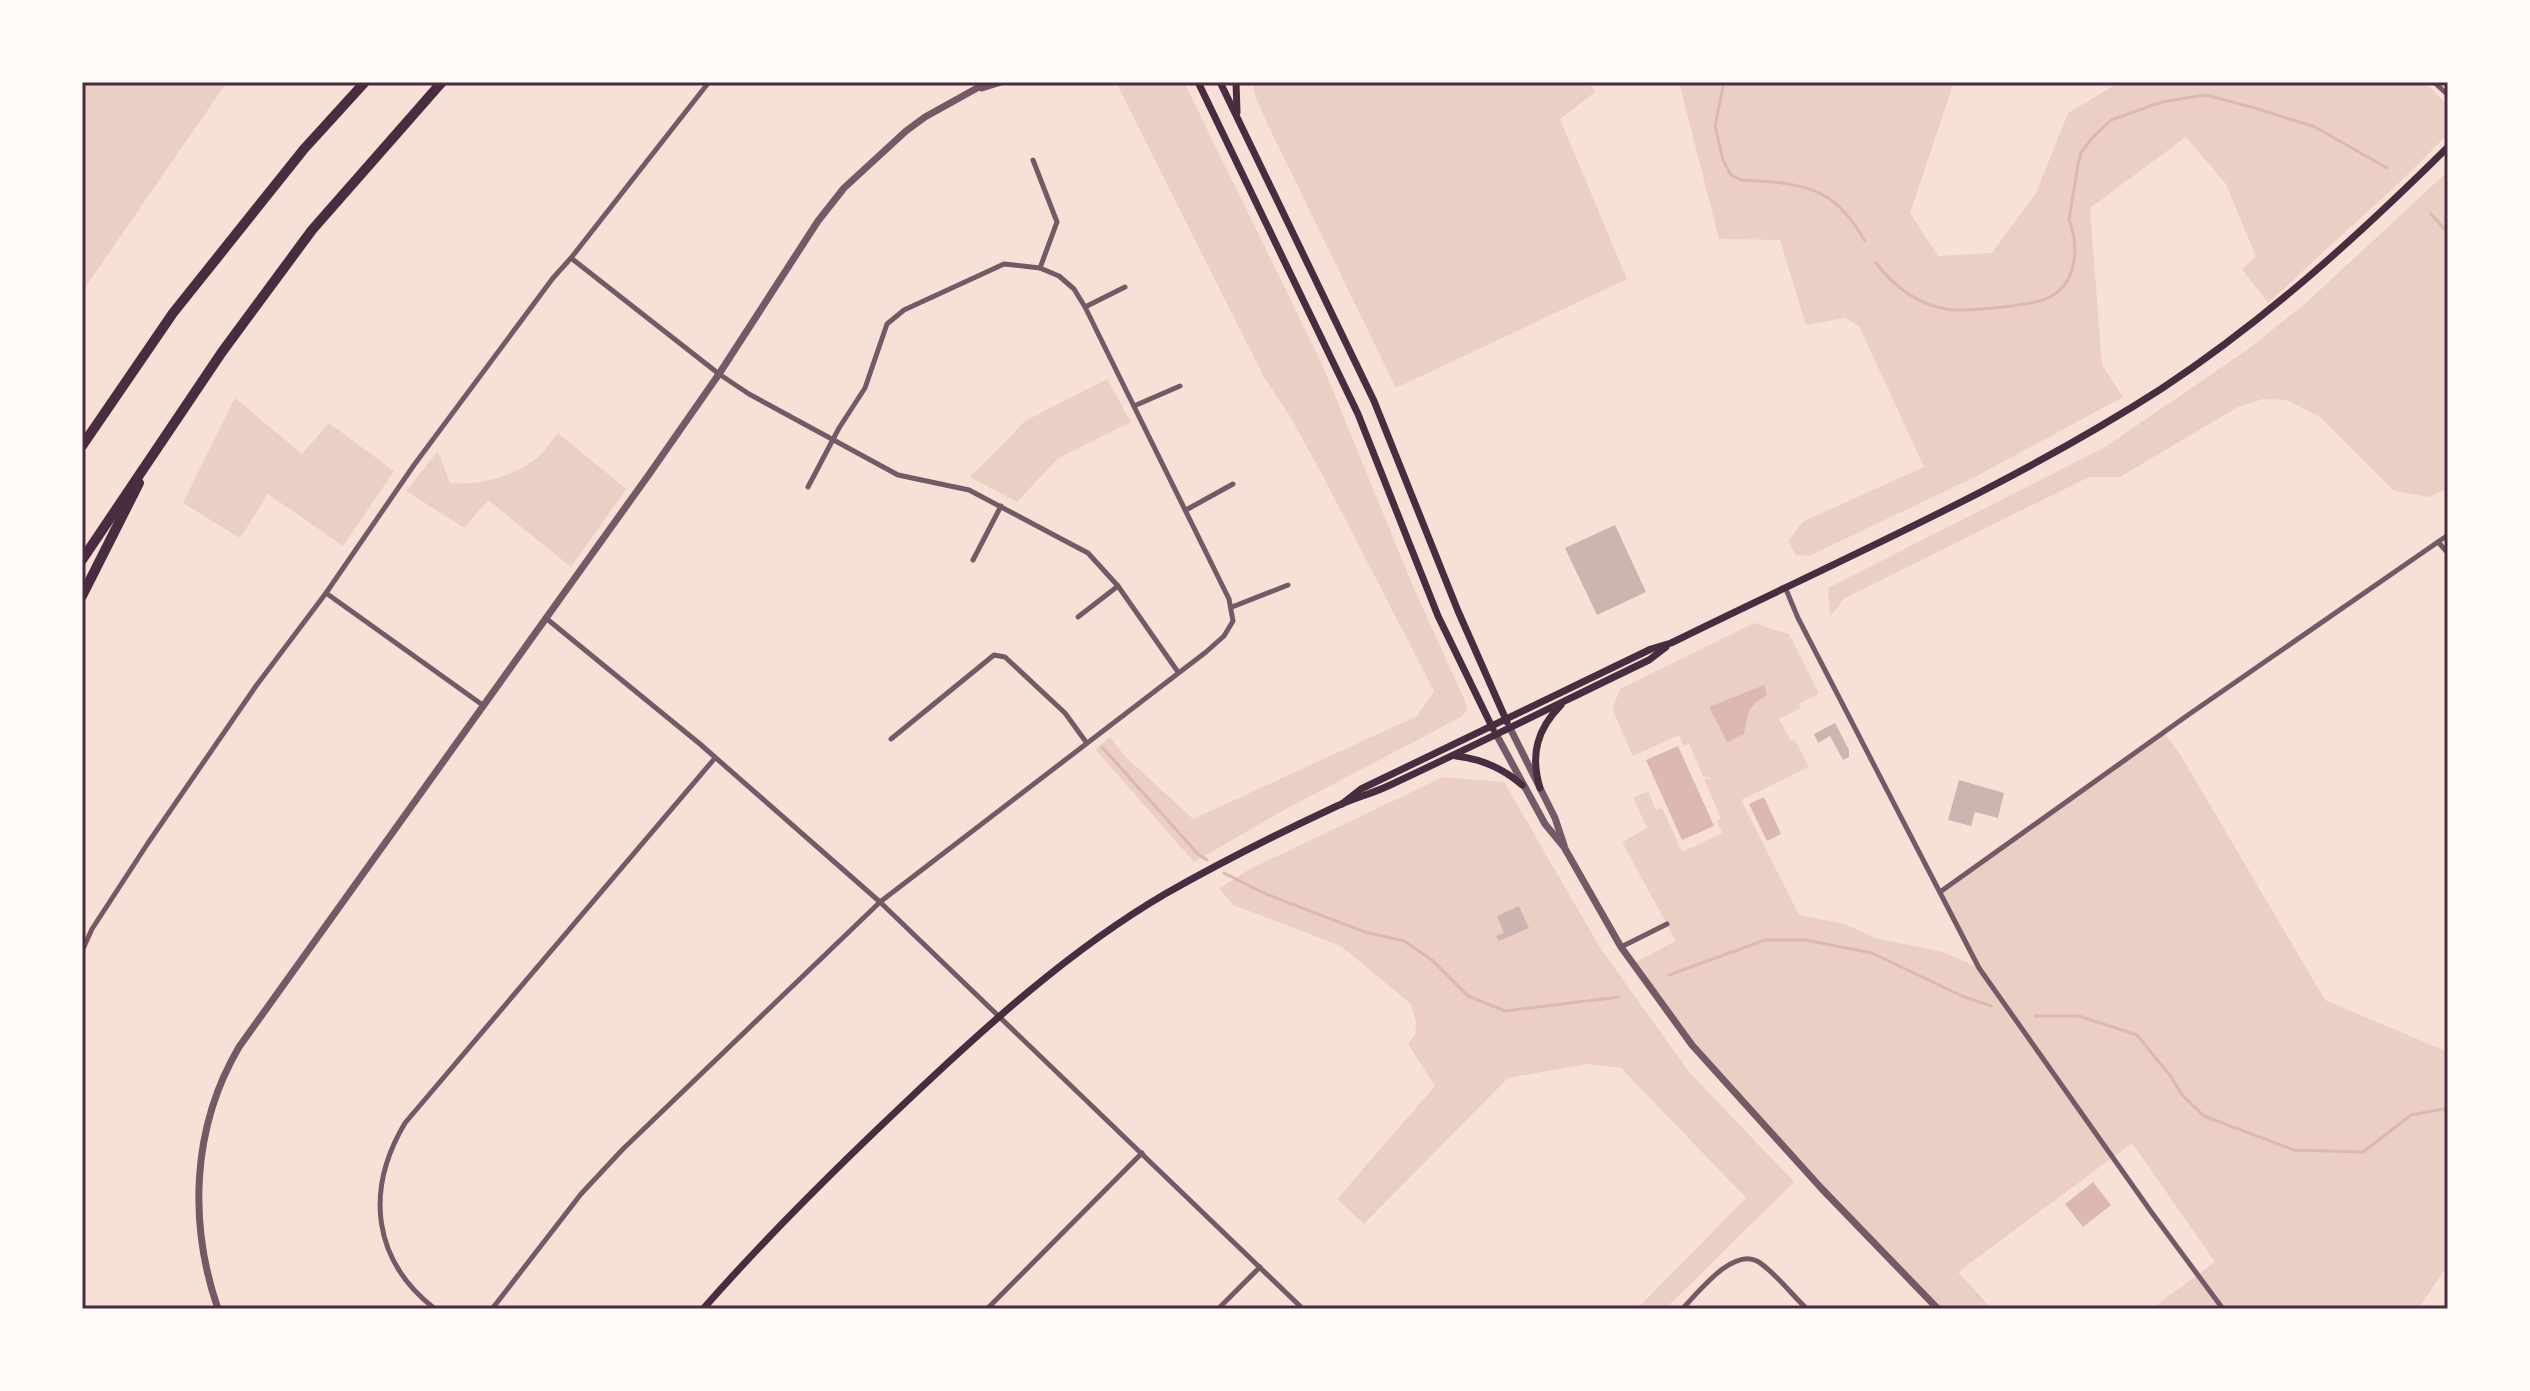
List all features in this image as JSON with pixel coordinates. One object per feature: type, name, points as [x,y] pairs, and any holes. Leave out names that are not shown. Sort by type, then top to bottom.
[{"type":"highway","points":[[82,446],[173,313],[304,149],[365,82]]},
{"type":"highway","points":[[82,560],[222,352],[312,230],[442,82]]},
{"type":"highway","points":[[82,596],[158,446]]},
{"type":"main road","points":[[1198,82],[1358,414],[1438,616],[1496,734]]},
{"type":"main road","points":[[1220,82],[1374,401],[1458,611],[1510,728]]},
{"type":"main road","points":[[1236,82],[1237,116]]},
{"type":"main road","points":[[1342,804],[1361,789],[1651,649],[1671,643],[2040,460],[2163,387],[2270,310],[2330,259],[2448,147]]},
{"type":"main road","points":[[703,1309],[826,1178],[998,1015],[1162,895],[1238,854],[1454,755],[1649,660],[1671,643]]},
{"type":"main road","points":[[1540,788],[1535,761],[1539,734],[1552,714],[1566,701]]},
{"type":"main road","points":[[1454,755],[1494,765],[1522,785]]},
{"type":"street","points":[[82,951],[92,929],[148,843],[414,465],[553,278],[709,82]]},
{"type":"street","points":[[218,1309],[204,1263],[198,1190],[205,1136],[219,1087],[239,1047],[719,374],[818,221],[844,188],[906,131],[988,82]]},
{"type":"street","points":[[973,91],[1001,82]]},
{"type":"street","points":[[2434,82],[2448,95]]},
{"type":"street","points":[[1033,160],[1057,222],[1040,268]]},
{"type":"street","points":[[571,258],[749,394],[898,475],[969,490],[1088,553],[1118,586],[1178,672]]},
{"type":"street","points":[[492,1309],[581,1194],[623,1149],[880,902],[1178,672],[1228,632],[1233,621],[1232,607],[1085,307],[1068,281],[1040,268],[1018,263],[991,268],[931,295],[894,317],[887,324],[865,388],[808,487]]},
{"type":"street","points":[[1085,307],[1125,287]]},
{"type":"street","points":[[1134,406],[1180,386]]},
{"type":"street","points":[[1186,510],[1233,484]]},
{"type":"street","points":[[973,560],[1001,506]]},
{"type":"street","points":[[1940,892],[2448,535]]},
{"type":"street","points":[[2438,542],[2448,553]]},
{"type":"street","points":[[1232,607],[1288,585]]},
{"type":"street","points":[[1078,617],[1118,586]]},
{"type":"street","points":[[1785,586],[1798,618],[1991,989],[2024,1030],[2223,1309]]},
{"type":"street","points":[[326,593],[484,706]]},
{"type":"street","points":[[547,619],[715,758],[880,902],[1303,1309]]},
{"type":"street","points":[[891,739],[994,655],[1005,657],[1065,713],[1086,742]]},
{"type":"street","points":[[1510,728],[1555,818],[1564,847]]},
{"type":"street","points":[[1496,734],[1545,824],[1564,847],[1642,979],[1703,1058],[1822,1189],[1938,1309]]},
{"type":"street","points":[[435,1309],[409,1287],[396,1267],[381,1221],[382,1175],[397,1137],[405,1123],[715,758]]},
{"type":"street","points":[[1621,947],[1667,924]]},
{"type":"street","points":[[987,1309],[1142,1153]]},
{"type":"street","points":[[1682,1309],[1725,1267],[1735,1260],[1746,1258],[1756,1260],[1765,1267],[1807,1309]]},
{"type":"street","points":[[1218,1309],[1260,1267]]},
{"type":"shaded area","points":[[82,82],[227,82],[82,292]]},
{"type":"shaded area","points":[[1116,82],[1184,82],[1322,364],[1467,710],[1461,717],[1286,809],[1194,862],[1095,749],[1110,737],[1126,757],[1193,819],[1417,716],[1434,691],[1325,480],[1264,377]]},
{"type":"shaded area","points":[[1253,82],[1589,82],[1595,92],[1560,119],[1627,279],[1396,388],[1266,121],[1254,93]]},
{"type":"shaded area","points":[[1679,82],[1954,82],[1910,213],[1938,256],[1992,253],[2036,193],[2068,113],[2120,82],[2424,82],[2448,105],[2448,134],[2268,303],[2242,269],[2256,257],[2226,184],[2186,137],[2090,208],[2102,365],[2123,397],[1975,477],[1809,556],[1796,555],[1788,542],[1802,522],[1924,467],[1859,326],[1845,318],[1806,325],[1780,240],[1719,239]]},
{"type":"shaded area","points":[[2448,171],[2448,488],[2430,497],[2394,491],[2320,417],[2287,400],[2263,399],[2238,407],[2120,477],[2089,477],[1845,598],[1830,616],[1828,588],[2105,447],[2247,350],[2307,302]]},
{"type":"shaded area","points":[[1107,379],[1131,422],[1057,459],[1017,502],[970,477],[1025,421]]},
{"type":"shaded area","points":[[235,398],[302,454],[329,423],[394,471],[343,546],[268,494],[240,538],[183,503]]},
{"type":"shaded area","points":[[558,433],[626,489],[571,567],[488,500],[464,528],[406,491],[438,451],[450,483],[484,481],[507,475],[528,464],[543,453]]},
{"type":"shaded area","points":[[1754,623],[1789,634],[1819,693],[1799,704],[1801,708],[1779,719],[1791,741],[1795,740],[1809,767],[1741,800],[1799,915],[1845,924],[1875,938],[1943,952],[1977,967],[1940,892],[2164,733],[2180,754],[2325,1000],[2448,1052],[2448,1265],[2418,1309],[2151,1309],[2215,1262],[2132,1143],[1958,1272],[1992,1309],[1938,1309],[1703,1058],[1632,964],[1676,941],[1622,842],[1647,828],[1633,798],[1648,791],[1656,810],[1662,808],[1682,852],[1722,833],[1717,821],[1721,819],[1704,779],[1711,778],[1703,776],[1689,744],[1684,746],[1679,735],[1633,756],[1612,709],[1620,689]]},
{"type":"shaded area","points":[[1764,685],[1767,695],[1750,711],[1744,734],[1727,742],[1709,707]]},
{"type":"shaded area","points":[[1678,746],[1714,826],[1682,840],[1646,760]]},
{"type":"shaded area","points":[[1443,777],[1504,782],[1599,946],[1690,1073],[1794,1182],[1665,1309],[1637,1309],[1746,1198],[1621,1068],[1587,1064],[1508,1078],[1364,1224],[1337,1199],[1435,1086],[1408,1044],[1415,1035],[1416,1023],[1411,1004],[1341,946],[1233,905],[1219,888],[1250,869]]},
{"type":"shaded area","points":[[1764,797],[1781,834],[1767,841],[1749,804]]},
{"type":"shaded area","points":[[2093,1182],[2111,1205],[2083,1227],[2065,1204]]},
{"type":"building","points":[[1615,525],[1646,592],[1597,615],[1565,548]]},
{"type":"building","points":[[1835,723],[1849,750],[1849,757],[1843,760],[1830,736],[1818,743],[1814,734]]},
{"type":"building","points":[[1959,780],[2004,793],[1998,818],[1975,812],[1971,826],[1948,820]]},
{"type":"building","points":[[1519,906],[1529,928],[1499,941],[1496,936],[1504,933],[1497,916]]},
{"type":"waterway","points":[[1724,82],[1715,126],[1723,160],[1731,175],[1741,180],[1782,183],[1814,191],[1841,208],[1865,241]]},
{"type":"waterway","points":[[1876,263],[1906,292],[1925,303],[1946,309],[1999,308],[2050,297],[2066,282],[2074,263],[2074,241],[2069,220],[2081,153],[2111,120],[2162,102],[2205,95],[2255,108],[2315,127],[2387,168]]},
{"type":"waterway","points":[[2431,214],[2448,233]]},
{"type":"waterway","points":[[1102,747],[1198,854],[1207,860]]},
{"type":"waterway","points":[[1224,873],[1266,894],[1365,932],[1404,941],[1432,960],[1468,996],[1505,1011],[1619,997]]},
{"type":"waterway","points":[[1669,975],[1765,940],[1805,940],[1872,953],[1962,996],[1991,1006]]},
{"type":"waterway","points":[[2035,1016],[2079,1016],[2137,1035],[2182,1095],[2204,1116],[2294,1150],[2363,1152],[2411,1115],[2443,1109],[2448,1114]]}]
